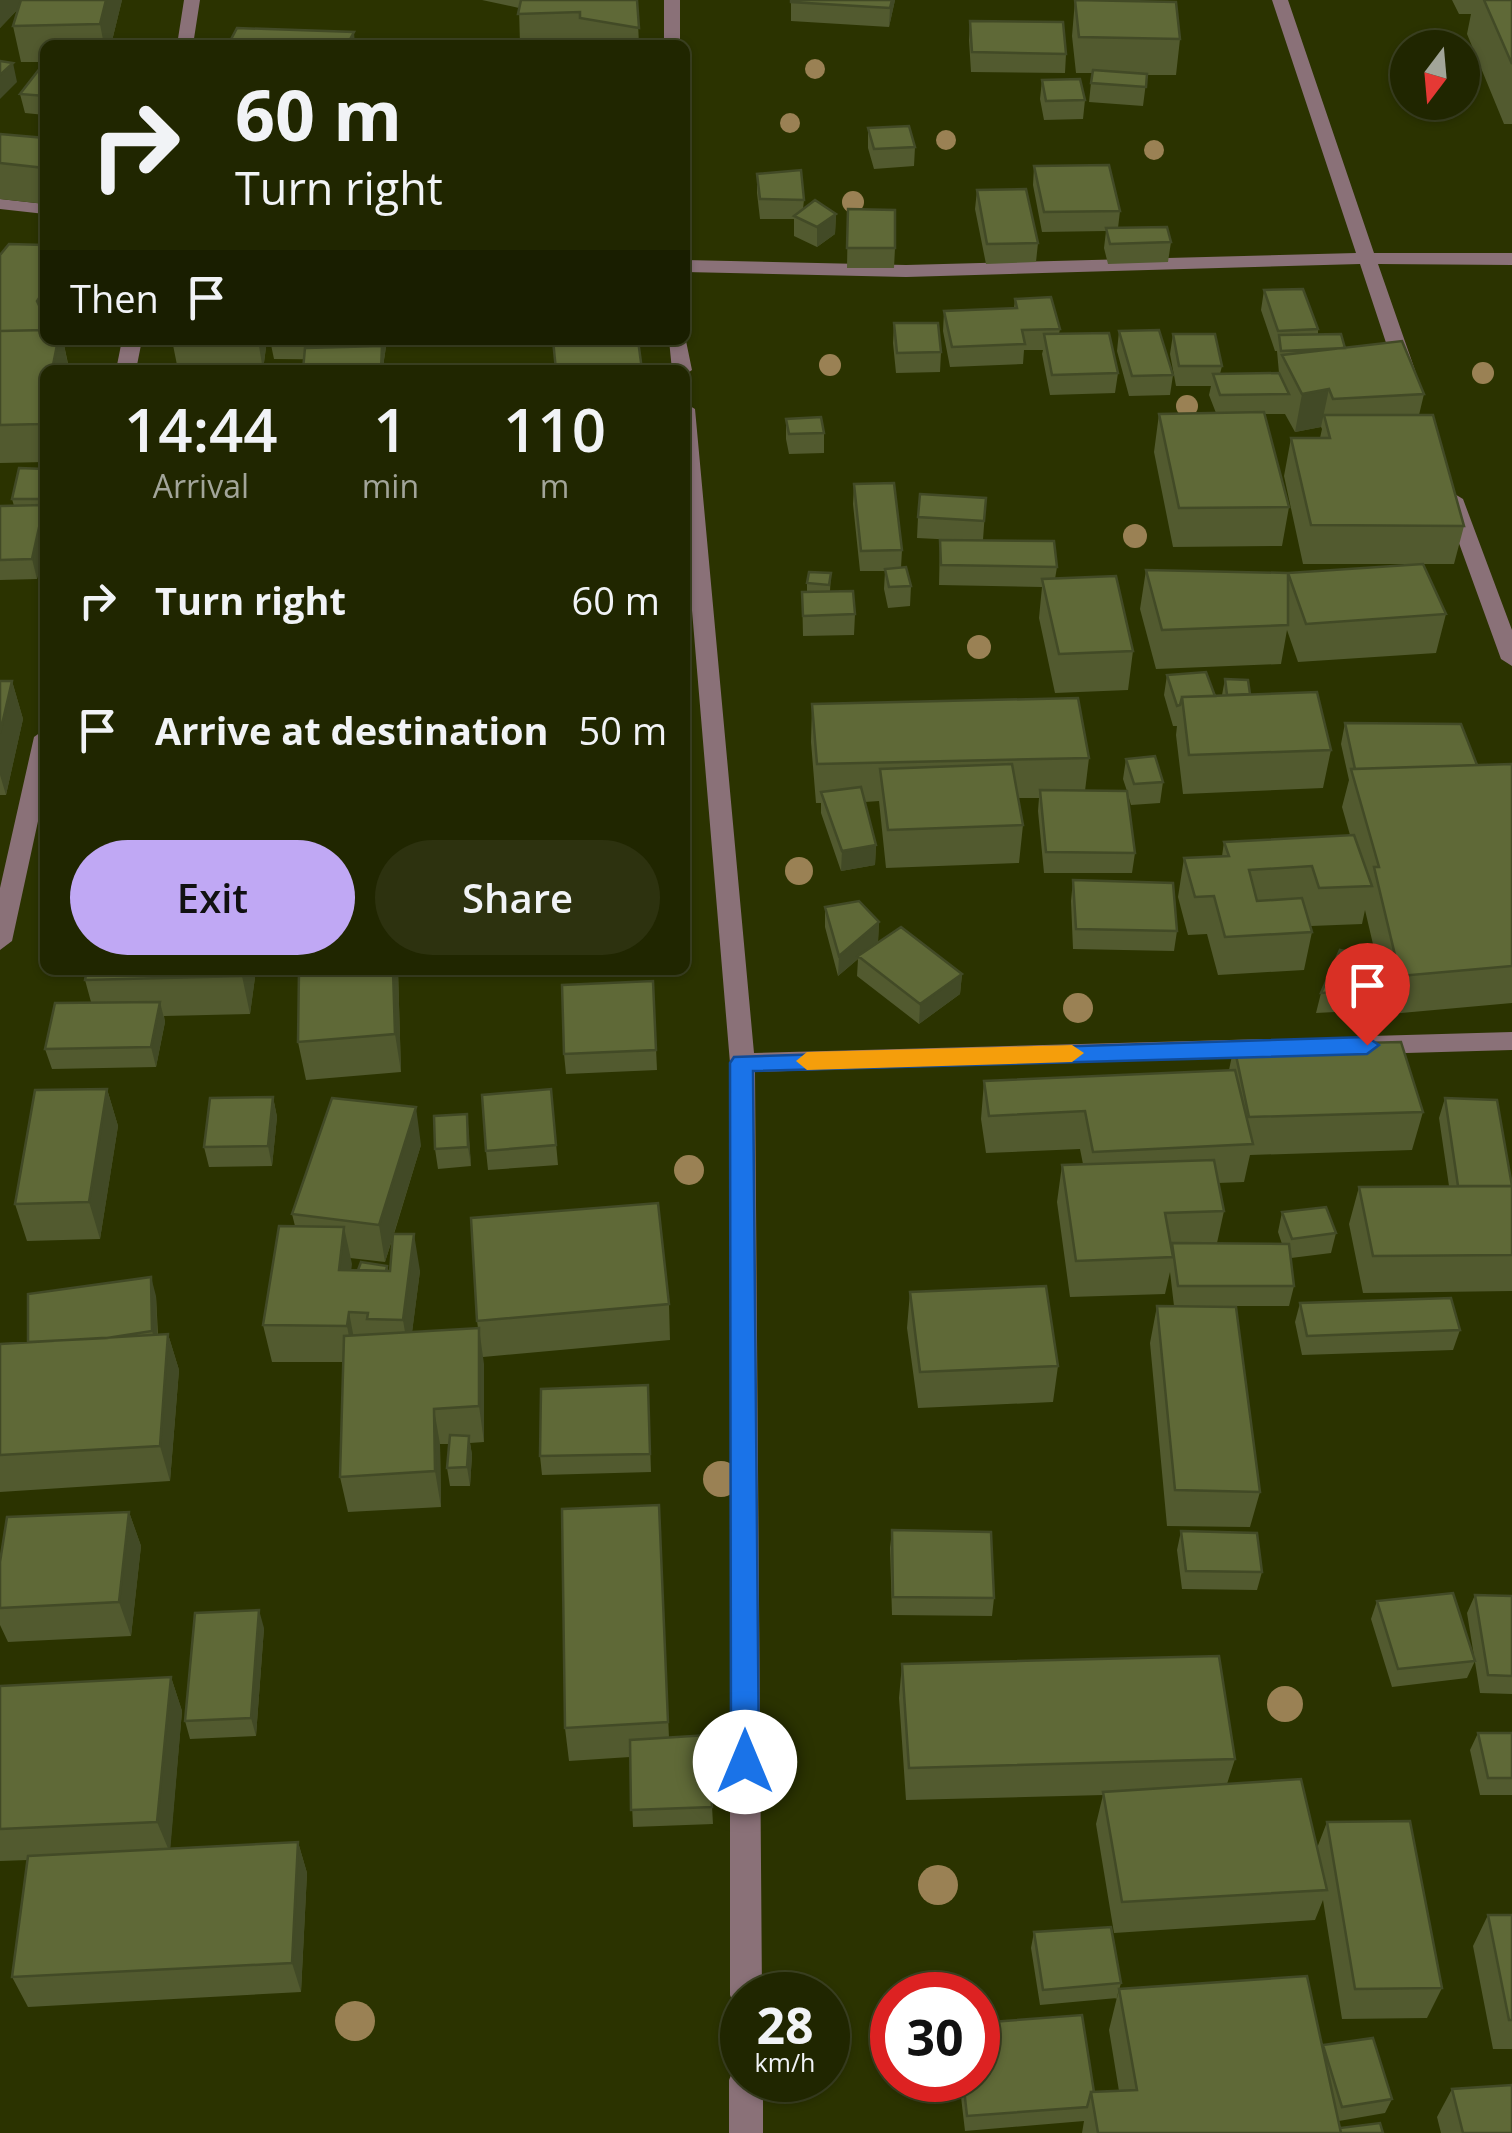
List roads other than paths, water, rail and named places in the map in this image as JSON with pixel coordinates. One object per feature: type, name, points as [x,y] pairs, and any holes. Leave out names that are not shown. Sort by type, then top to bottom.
[{"type":"street","points":[[186,40],[192,0]]},
{"type":"street","points":[[672,0],[672,40]]},
{"type":"street","points":[[1280,0],[1411,385]]},
{"type":"street","points":[[0,204],[40,208]]},
{"type":"street","points":[[690,266],[906,271],[1365,258],[1512,259]]},
{"type":"street","points":[[1444,477],[1512,659]]},
{"type":"street","points":[[690,530],[742,1063],[746,1972]]},
{"type":"street","points":[[0,941],[40,760]]},
{"type":"street","points":[[1340,1046],[1512,1041]]},
{"type":"street","points":[[742,1063],[1282,1048]]},
{"type":"street","points":[[746,2102],[746,2133]]}]
